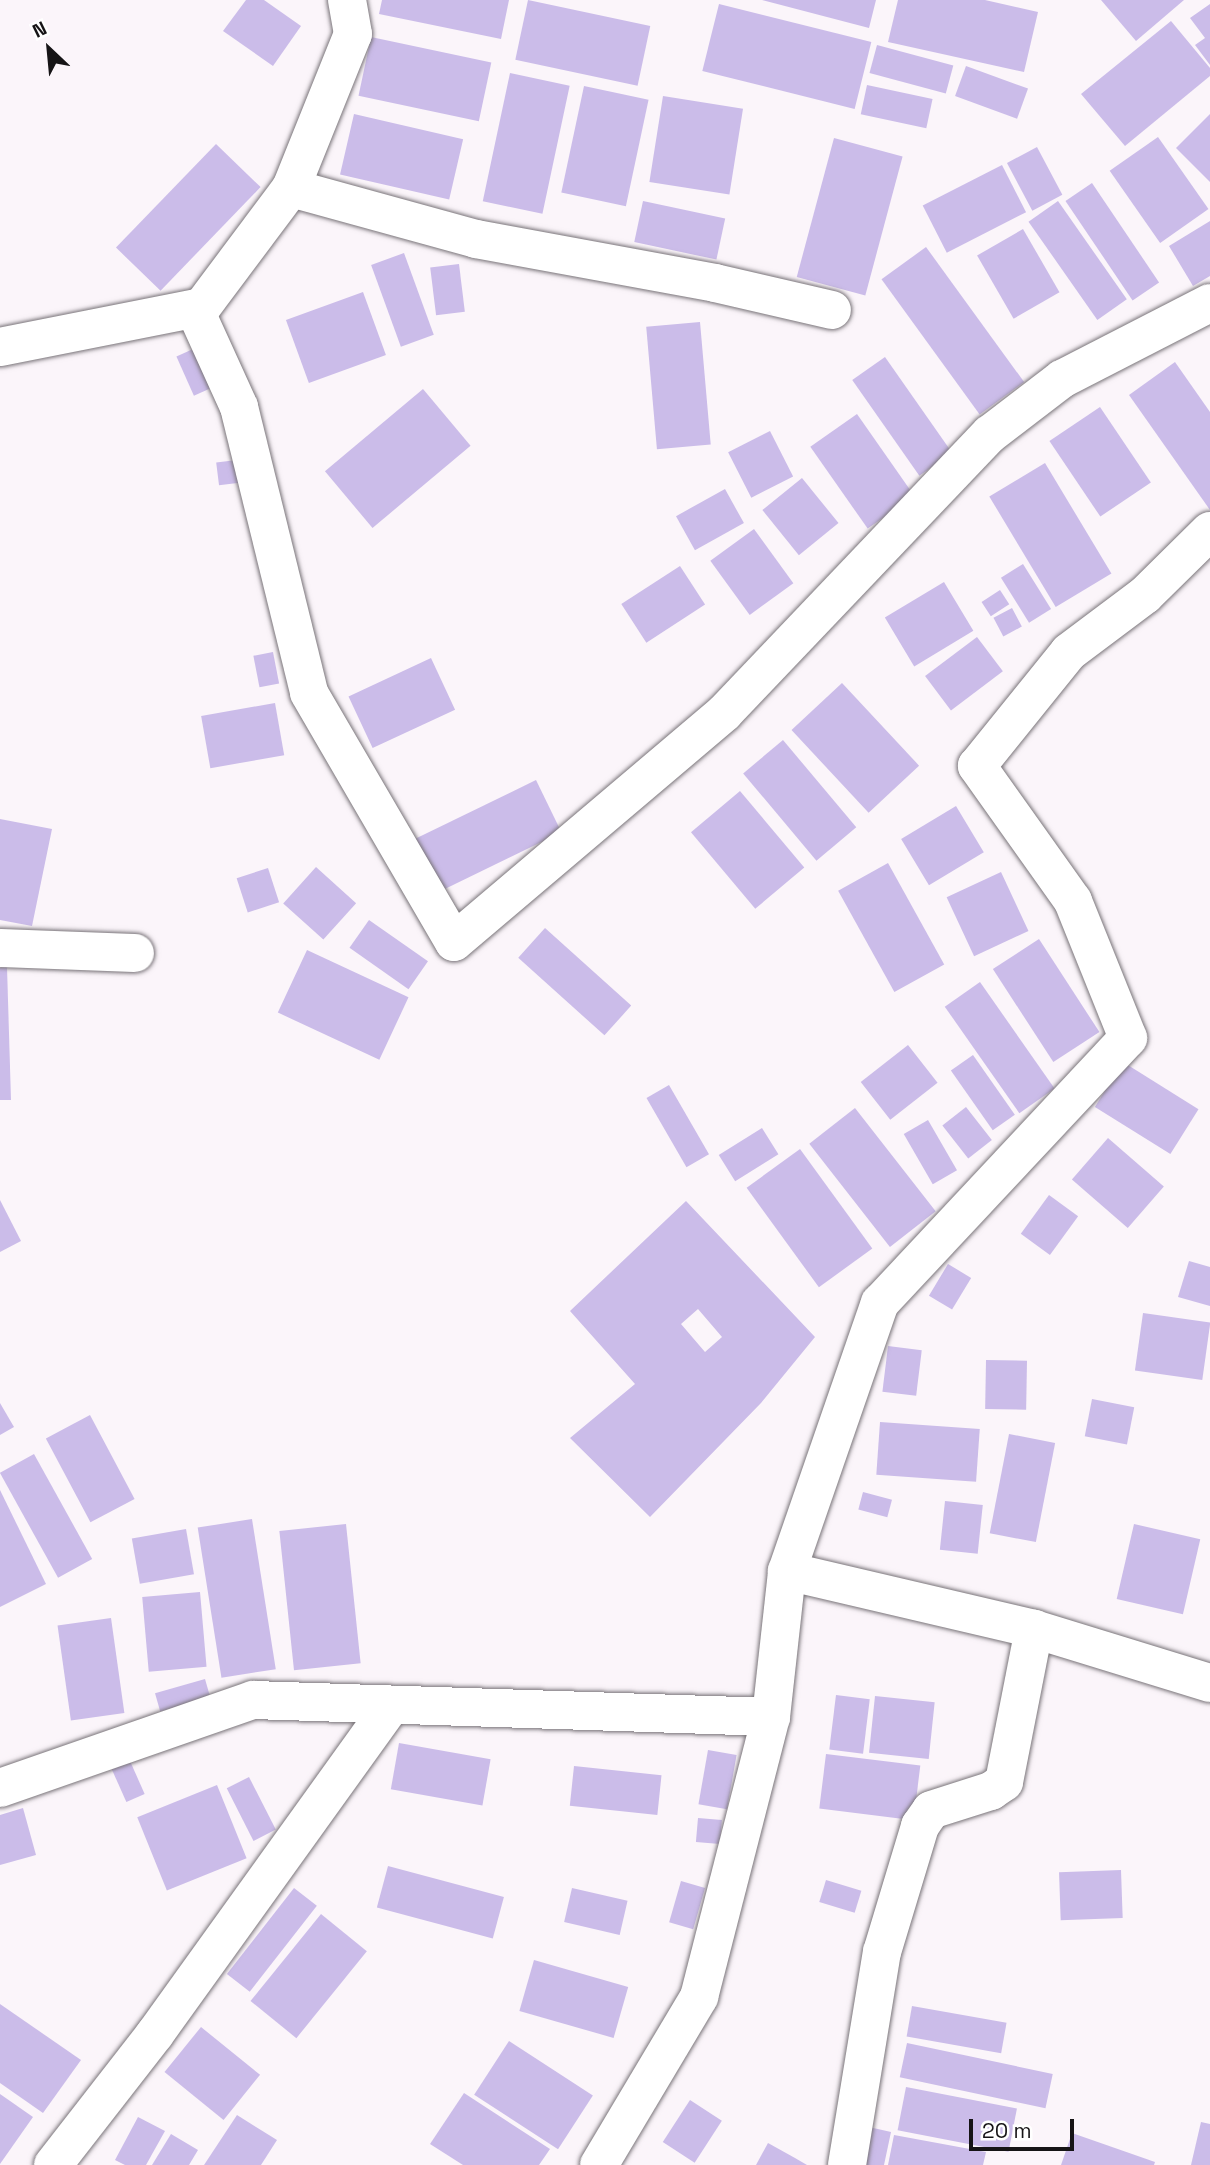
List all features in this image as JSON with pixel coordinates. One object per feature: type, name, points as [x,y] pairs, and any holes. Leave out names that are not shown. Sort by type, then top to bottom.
[{"type":"street","points":[[0,347],[195,310],[291,188],[353,34],[347,0]]},
{"type":"street","points":[[291,188],[477,239],[715,283],[832,310]]},
{"type":"street","points":[[195,310],[239,407],[309,694],[454,943],[725,712],[990,434],[1062,379],[1210,303]]},
{"type":"street","points":[[599,2165],[699,1997],[771,1717],[787,1571],[880,1303],[1128,1038],[1073,901],[977,766],[1069,652],[1146,595],[1210,531]]},
{"type":"street","points":[[0,948],[135,953]]},
{"type":"street","points":[[787,1571],[1034,1629],[1210,1683]]},
{"type":"street","points":[[847,2165],[882,1952],[920,1826],[931,1810],[991,1791],[1004,1782],[1034,1629]]},
{"type":"street","points":[[0,1788],[253,1700],[771,1717]]},
{"type":"street","points":[[53,2165],[155,2034],[391,1705]]},
{"type":"building","points":[[246,0],[264,0],[301,26],[273,66],[223,31]]},
{"type":"building","points":[[382,0],[509,0],[501,39],[379,14]]},
{"type":"building","points":[[528,0],[650,26],[638,86],[515,60]]},
{"type":"building","points":[[762,0],[876,0],[869,28]]},
{"type":"building","points":[[898,0],[985,0],[1038,12],[1024,72],[888,42]]},
{"type":"building","points":[[1101,0],[1184,0],[1136,41]]},
{"type":"building","points":[[719,4],[871,42],[855,109],[702,71]]},
{"type":"building","points":[[1210,4],[1210,65],[1195,45],[1205,38],[1190,18]]},
{"type":"building","points":[[1171,21],[1210,68],[1210,76],[1125,146],[1081,94]]},
{"type":"building","points":[[371,37],[491,63],[479,121],[359,96]]},
{"type":"building","points":[[877,45],[953,65],[946,93],[869,73]]},
{"type":"building","points":[[966,66],[1028,89],[1017,119],[955,96]]},
{"type":"building","points":[[510,73],[570,86],[542,214],[483,201]]},
{"type":"building","points":[[867,85],[933,99],[926,128],[861,114]]},
{"type":"building","points":[[584,86],[649,100],[626,206],[561,193]]},
{"type":"building","points":[[663,96],[743,109],[729,195],[649,182]]},
{"type":"building","points":[[354,114],[463,139],[449,200],[340,174]]},
{"type":"building","points":[[1210,114],[1210,182],[1176,148]]},
{"type":"building","points":[[1158,137],[1208,209],[1160,243],[1110,171]]},
{"type":"building","points":[[834,138],[903,156],[865,295],[797,277]]},
{"type":"building","points":[[216,144],[261,187],[161,291],[116,248]]},
{"type":"building","points":[[1037,147],[1062,195],[1032,211],[1007,163]]},
{"type":"building","points":[[1002,165],[1026,212],[947,253],[923,205]]},
{"type":"building","points":[[1092,183],[1159,282],[1133,300],[1065,201]]},
{"type":"building","points":[[643,201],[725,218],[716,260],[634,242]]},
{"type":"building","points":[[1058,201],[1127,299],[1097,320],[1029,222]]},
{"type":"building","points":[[1210,221],[1210,276],[1193,286],[1169,246]]},
{"type":"building","points":[[1023,229],[1060,292],[1014,319],[977,256]]},
{"type":"building","points":[[926,247],[1024,382],[980,414],[882,279]]},
{"type":"building","points":[[404,253],[434,335],[401,347],[371,265]]},
{"type":"building","points":[[459,264],[465,312],[436,315],[430,268]]},
{"type":"building","points":[[363,292],[386,355],[309,383],[286,320]]},
{"type":"building","points":[[700,322],[711,445],[657,449],[646,327]]},
{"type":"building","points":[[202,345],[219,384],[194,396],[176,356]]},
{"type":"building","points":[[885,357],[952,453],[919,476],[852,380]]},
{"type":"building","points":[[1175,362],[1210,412],[1210,510],[1129,395]]},
{"type":"building","points":[[423,389],[471,446],[373,528],[325,471]]},
{"type":"building","points":[[1100,407],[1151,482],[1100,517],[1049,441]]},
{"type":"building","points":[[857,414],[914,496],[868,529],[810,447]]},
{"type":"building","points":[[770,431],[793,476],[751,498],[728,452]]},
{"type":"building","points":[[245,459],[248,482],[219,485],[216,463]]},
{"type":"building","points":[[1045,463],[1111,574],[1056,607],[989,496]]},
{"type":"building","points":[[802,478],[839,523],[799,555],[762,510]]},
{"type":"building","points":[[725,489],[744,523],[695,550],[676,516]]},
{"type":"building","points":[[754,529],[793,583],[750,615],[710,561]]},
{"type":"building","points":[[1023,564],[1051,609],[1029,623],[1001,578]]},
{"type":"building","points":[[680,566],[705,605],[646,643],[621,604]]},
{"type":"building","points":[[944,582],[973,631],[914,666],[885,618]]},
{"type":"building","points":[[1000,590],[1009,604],[991,616],[982,602]]},
{"type":"building","points":[[1012,608],[1022,627],[1003,636],[993,618]]},
{"type":"building","points":[[977,637],[1003,671],[951,710],[925,676]]},
{"type":"building","points":[[273,652],[279,683],[259,687],[253,656]]},
{"type":"building","points":[[431,658],[455,710],[373,748],[349,696]]},
{"type":"building","points":[[842,683],[919,766],[869,813],[792,730]]},
{"type":"building","points":[[275,703],[284,755],[210,768],[201,716]]},
{"type":"building","points":[[783,740],[856,827],[816,861],[743,773]]},
{"type":"building","points":[[536,780],[561,832],[436,894],[410,841]]},
{"type":"building","points":[[740,791],[804,868],[755,909],[691,832]]},
{"type":"building","points":[[956,806],[984,852],[929,885],[901,839]]},
{"type":"building","points":[[0,819],[52,829],[32,926],[0,920]]},
{"type":"building","points":[[888,863],[944,964],[894,992],[838,891]]},
{"type":"building","points":[[316,867],[356,903],[323,940],[283,903]]},
{"type":"building","points":[[268,868],[279,902],[248,912],[237,878]]},
{"type":"building","points":[[1001,872],[1028,931],[974,956],[947,897]]},
{"type":"building","points":[[369,920],[428,961],[408,989],[349,948]]},
{"type":"building","points":[[545,928],[631,1006],[604,1035],[518,958]]},
{"type":"building","points":[[1039,939],[1099,1032],[1053,1062],[993,969]]},
{"type":"building","points":[[307,950],[409,997],[379,1060],[278,1013]]},
{"type":"building","points":[[7,967],[11,1100],[0,1100],[0,968]]},
{"type":"building","points":[[980,982],[1055,1088],[1019,1113],[945,1007]]},
{"type":"building","points":[[908,1045],[938,1083],[890,1120],[861,1082]]},
{"type":"building","points":[[973,1055],[1015,1115],[993,1130],[951,1070]]},
{"type":"building","points":[[1123,1062],[1198,1109],[1170,1154],[1095,1107]]},
{"type":"building","points":[[669,1085],[709,1154],[686,1167],[646,1098]]},
{"type":"building","points":[[966,1107],[992,1140],[968,1159],[942,1125]]},
{"type":"building","points":[[855,1108],[936,1211],[890,1247],[809,1144]]},
{"type":"building","points":[[928,1120],[957,1170],[933,1184],[904,1134]]},
{"type":"building","points":[[762,1128],[778,1154],[735,1181],[719,1155]]},
{"type":"building","points":[[1108,1138],[1164,1187],[1128,1228],[1072,1180]]},
{"type":"building","points":[[800,1149],[872,1249],[819,1287],[747,1188]]},
{"type":"building","points":[[1049,1195],[1078,1216],[1050,1255],[1021,1234]]},
{"type":"building","points":[[0,1200],[21,1241],[0,1252]]},
{"type":"building","points":[[686,1201],[815,1337],[761,1403],[650,1517],[570,1438],[635,1384],[570,1311]],"holes":[[[698,1309],[722,1337],[705,1352],[681,1324]]]},
{"type":"building","points":[[1189,1261],[1210,1267],[1210,1306],[1178,1297]]},
{"type":"building","points":[[948,1264],[971,1278],[952,1310],[929,1296]]},
{"type":"building","points":[[1143,1313],[1210,1322],[1202,1380],[1135,1370]]},
{"type":"building","points":[[888,1346],[922,1350],[916,1396],[882,1392]]},
{"type":"building","points":[[986,1360],[1027,1361],[1026,1410],[985,1409]]},
{"type":"building","points":[[1092,1399],[1134,1407],[1127,1445],[1085,1436]]},
{"type":"building","points":[[0,1403],[14,1427],[0,1435]]},
{"type":"building","points":[[90,1415],[135,1499],[90,1522],[46,1438]]},
{"type":"building","points":[[880,1422],[980,1429],[976,1482],[876,1475]]},
{"type":"building","points":[[1009,1434],[1055,1443],[1036,1542],[990,1533]]},
{"type":"building","points":[[34,1454],[92,1559],[58,1578],[0,1473]]},
{"type":"building","points":[[0,1490],[46,1584],[0,1607]]},
{"type":"building","points":[[863,1492],[892,1500],[887,1517],[858,1509]]},
{"type":"building","points":[[945,1501],[983,1505],[978,1554],[940,1550]]},
{"type":"building","points":[[252,1519],[276,1669],[221,1678],[198,1528]]},
{"type":"building","points":[[346,1524],[361,1663],[294,1670],[279,1531]]},
{"type":"building","points":[[1134,1524],[1200,1539],[1183,1614],[1117,1599]]},
{"type":"building","points":[[186,1529],[194,1574],[140,1584],[132,1539]]},
{"type":"building","points":[[200,1592],[207,1667],[149,1672],[142,1597]]},
{"type":"building","points":[[111,1618],[124,1713],[71,1721],[58,1626]]},
{"type":"building","points":[[205,1679],[210,1697],[160,1712],[155,1693]]},
{"type":"building","points":[[836,1695],[870,1699],[863,1754],[829,1750]]},
{"type":"building","points":[[875,1696],[935,1702],[929,1759],[869,1753]]},
{"type":"building","points":[[399,1743],[491,1759],[482,1805],[391,1789]]},
{"type":"building","points":[[708,1750],[737,1755],[727,1809],[698,1804]]},
{"type":"building","points":[[826,1754],[920,1766],[914,1820],[819,1809]]},
{"type":"building","points":[[130,1761],[145,1794],[126,1802],[112,1769]]},
{"type":"building","points":[[574,1766],[662,1775],[657,1815],[570,1806]]},
{"type":"building","points":[[249,1777],[276,1830],[254,1841],[227,1788]]},
{"type":"building","points":[[217,1785],[247,1858],[167,1890],[137,1817]]},
{"type":"building","points":[[23,1808],[36,1855],[0,1865],[0,1815]]},
{"type":"building","points":[[698,1818],[722,1820],[720,1844],[696,1842]]},
{"type":"building","points":[[388,1866],[504,1897],[493,1939],[377,1908]]},
{"type":"building","points":[[1121,1870],[1123,1918],[1061,1920],[1059,1872]]},
{"type":"building","points":[[826,1880],[861,1891],[855,1913],[819,1902]]},
{"type":"building","points":[[681,1881],[705,1888],[693,1929],[669,1922]]},
{"type":"building","points":[[294,1888],[317,1906],[250,1992],[227,1974]]},
{"type":"building","points":[[572,1888],[628,1901],[620,1935],[564,1922]]},
{"type":"building","points":[[321,1914],[367,1951],[296,2038],[251,2001]]},
{"type":"building","points":[[534,1960],[628,1987],[614,2038],[519,2011]]},
{"type":"building","points":[[0,2004],[81,2060],[43,2113],[0,2083]]},
{"type":"building","points":[[912,2006],[1007,2023],[1001,2053],[907,2037]]},
{"type":"building","points":[[201,2027],[260,2075],[224,2120],[164,2072]]},
{"type":"building","points":[[509,2041],[593,2095],[558,2149],[474,2095]]},
{"type":"building","points":[[907,2043],[1053,2074],[1045,2108],[900,2077]]},
{"type":"building","points":[[906,2087],[1017,2109],[1009,2152],[898,2130]]},
{"type":"building","points":[[464,2093],[550,2149],[539,2165],[463,2165],[430,2144]]},
{"type":"building","points":[[0,2094],[33,2117],[0,2164]]},
{"type":"building","points":[[690,2100],[722,2121],[695,2163],[663,2142]]},
{"type":"building","points":[[237,2115],[277,2140],[261,2165],[204,2165]]},
{"type":"building","points":[[138,2117],[165,2131],[146,2165],[125,2165],[115,2160]]},
{"type":"building","points":[[1201,2122],[1210,2124],[1210,2165],[1191,2165]]},
{"type":"building","points":[[869,2127],[891,2132],[884,2165],[862,2165]]},
{"type":"building","points":[[1072,2133],[1155,2162],[1154,2165],[1061,2165]]},
{"type":"building","points":[[171,2134],[198,2150],[189,2165],[152,2165]]},
{"type":"building","points":[[894,2135],[986,2152],[983,2165],[888,2165]]},
{"type":"building","points":[[768,2143],[795,2158],[807,2165],[756,2165]]}]
